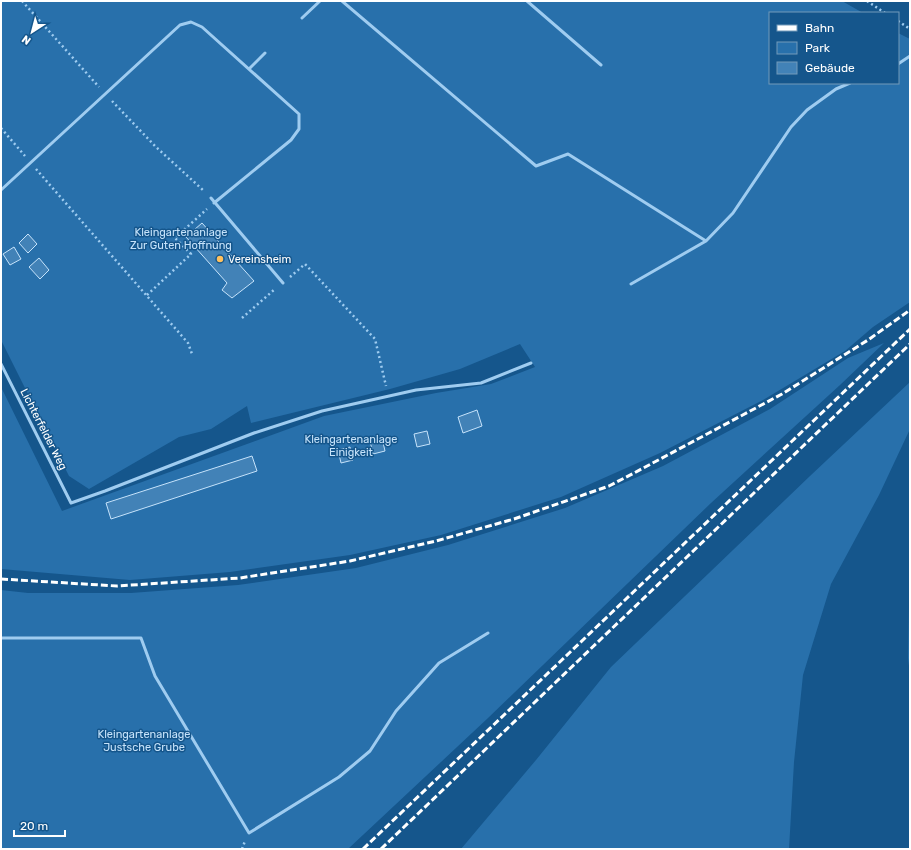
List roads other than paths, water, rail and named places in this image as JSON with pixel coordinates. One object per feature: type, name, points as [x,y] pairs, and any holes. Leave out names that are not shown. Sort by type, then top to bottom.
[{"type":"lane","points":[[302,18],[320,1]]},
{"type":"lane","points":[[342,1],[536,166],[568,154],[706,241]]},
{"type":"lane","points":[[527,1],[601,65]]},
{"type":"lane","points":[[1,190],[180,25],[191,22],[202,27],[299,114],[299,129],[291,140],[214,203]]},
{"type":"lane","points":[[249,69],[265,53]]},
{"type":"lane","points":[[899,63],[910,56]]},
{"type":"lane","points":[[631,284],[706,241],[733,213],[791,127],[806,110],[836,89],[848,84]]},
{"type":"lane","points":[[211,198],[283,283]]},
{"type":"lane","name":"Lichterfelder Weg","points":[[1,364],[71,502],[112,488],[254,433],[322,411],[416,390],[481,383],[531,363]]},
{"type":"lane","points":[[1,638],[141,638],[155,676],[249,833],[339,777],[370,751],[396,711],[438,663],[488,633]]},
{"type":"railway","points":[[1,579],[117,586],[240,578],[350,561],[436,541],[514,519],[609,486],[634,473],[782,394],[868,340],[910,310]]},
{"type":"railway","points":[[363,849],[910,329]]},
{"type":"railway","points":[[381,849],[910,344]]},
{"type":"place","name":"Vereinsheim","points":[[220,259]]},
{"type":"park label","name":"Kleingartenanlage Zur Guten Hoffnung","points":[[181,238]]},
{"type":"park label","name":"Kleingartenanlage Einigkeit","points":[[351,445]]},
{"type":"park label","name":"Kleingartenanlage Justsche Grube","points":[[144,740]]}]
